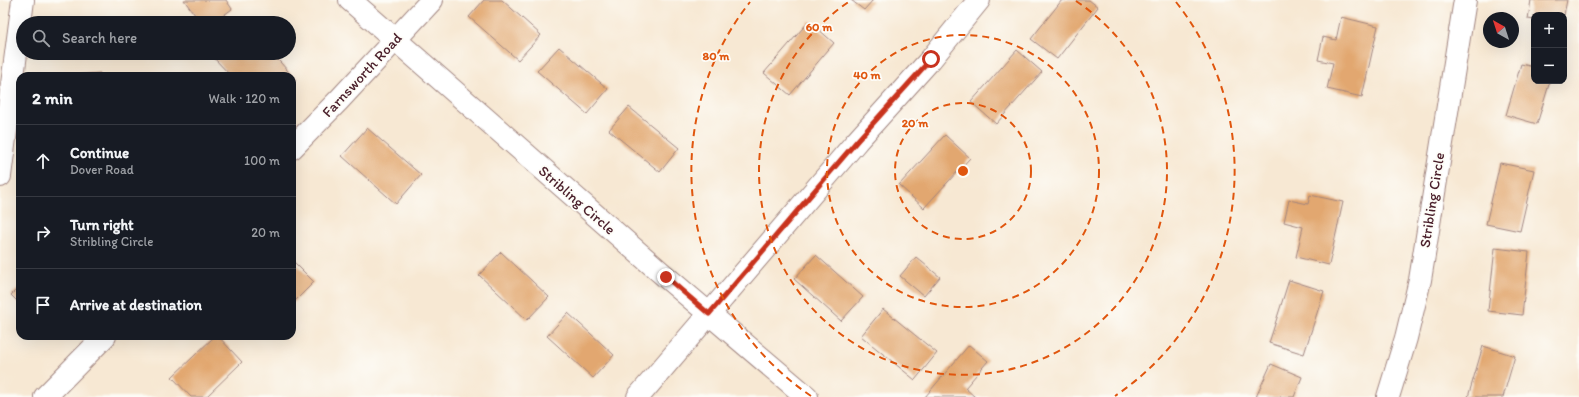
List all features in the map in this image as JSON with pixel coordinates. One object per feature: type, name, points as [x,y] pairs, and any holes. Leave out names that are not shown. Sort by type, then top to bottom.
[{"type":"street","points":[[21,16],[23,0]]},
{"type":"street","name":"Stribling Circle","points":[[350,0],[709,314],[807,397]]},
{"type":"street","name":"Farnsworth Road","points":[[296,144],[432,0]]},
{"type":"street","points":[[638,397],[857,141],[931,59],[979,0]]},
{"type":"street","name":"Stribling Circle","points":[[1388,397],[1406,338],[1420,280],[1465,0]]},
{"type":"street","points":[[0,176],[16,54]]},
{"type":"street","points":[[44,397],[101,340]]},
{"type":"building","points":[[184,0],[226,0],[232,9],[222,16],[196,16]]},
{"type":"building","points":[[484,0],[502,0],[541,35],[518,60],[469,17]]},
{"type":"building","points":[[851,0],[873,0],[864,10]]},
{"type":"building","points":[[1062,0],[1089,0],[1098,7],[1057,59],[1031,39]]},
{"type":"building","points":[[1531,0],[1567,0],[1565,12],[1531,12],[1531,20],[1528,19]]},
{"type":"building","points":[[1341,17],[1378,26],[1362,97],[1327,89],[1333,63],[1318,60],[1323,37],[1336,40]]},
{"type":"building","points":[[809,21],[834,43],[790,95],[764,73]]},
{"type":"building","points":[[559,47],[608,89],[587,114],[537,71]]},
{"type":"building","points":[[1017,50],[1042,72],[996,124],[971,102]]},
{"type":"building","points":[[216,60],[278,60],[289,72],[227,72]]},
{"type":"building","points":[[1521,64],[1531,66],[1531,84],[1549,84],[1537,124],[1506,115]]},
{"type":"building","points":[[629,107],[679,148],[660,172],[609,130]]},
{"type":"building","points":[[367,128],[421,175],[396,204],[342,156]]},
{"type":"building","points":[[945,135],[970,158],[924,208],[899,185]]},
{"type":"building","points":[[1500,163],[1534,170],[1520,231],[1486,224]]},
{"type":"building","points":[[1310,195],[1343,202],[1329,265],[1296,257],[1303,227],[1284,222],[1289,200],[1308,204]]},
{"type":"building","points":[[1495,248],[1529,252],[1522,315],[1488,311]]},
{"type":"building","points":[[501,252],[549,297],[527,320],[479,275]]},
{"type":"building","points":[[816,255],[863,297],[841,321],[794,279]]},
{"type":"building","points":[[916,257],[940,277],[924,296],[900,276]]},
{"type":"building","points":[[296,264],[314,282],[296,300]]},
{"type":"building","points":[[1289,280],[1324,291],[1304,354],[1269,343]]},
{"type":"building","points":[[16,290],[16,300],[11,295]]},
{"type":"building","points":[[883,309],[937,353],[915,380],[861,336]]},
{"type":"building","points":[[568,313],[614,355],[593,378],[547,336]]},
{"type":"building","points":[[211,340],[222,340],[242,362],[206,397],[191,397],[172,377]]},
{"type":"building","points":[[969,345],[988,361],[965,388],[975,397],[925,397]]},
{"type":"building","points":[[1483,346],[1515,356],[1503,397],[1468,397]]},
{"type":"building","points":[[1271,364],[1302,377],[1294,397],[1256,397]]},
{"type":"route","points":[[666,277],[709,314],[857,141],[931,59]]}]
